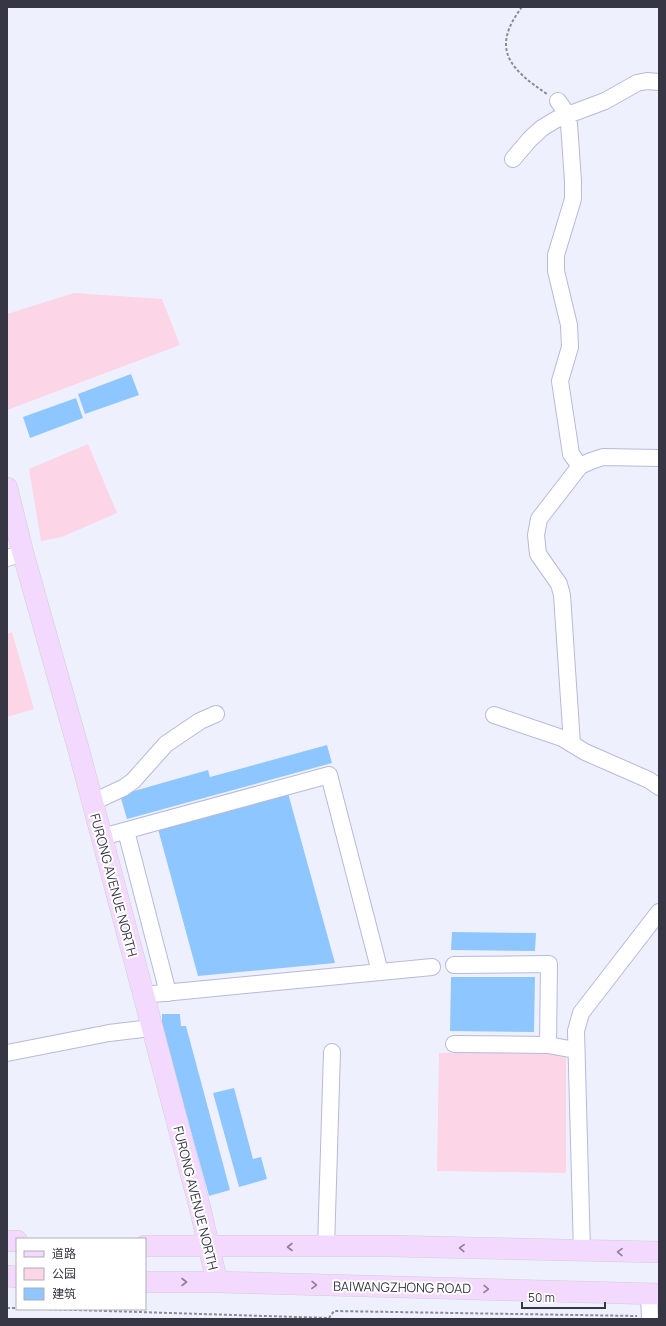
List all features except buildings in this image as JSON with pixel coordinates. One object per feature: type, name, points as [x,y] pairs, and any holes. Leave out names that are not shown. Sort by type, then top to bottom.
[{"type":"main road","name":"FURONG AVENUE NORTH","points":[[7,488],[15,555],[93,802],[217,1282]]},
{"type":"main road","points":[[146,1246],[389,1246],[582,1252],[659,1252]]},
{"type":"main road","name":"BAIWANGZHONG ROAD","points":[[146,1282],[217,1282],[654,1294]]},
{"type":"street","points":[[513,159],[530,139],[562,108],[605,101],[637,83],[647,81],[659,82]]},
{"type":"street","points":[[562,108],[572,153],[573,199],[556,255],[556,271],[569,325],[570,347],[560,381],[571,454],[580,466]]},
{"type":"street","points":[[572,744],[562,595],[559,584],[538,554],[536,535],[539,519],[580,466],[603,457],[657,458]]},
{"type":"street","points":[[93,802],[128,785],[166,744],[200,721],[216,714]]},
{"type":"street","points":[[494,715],[562,738],[585,752],[650,780],[659,787]]},
{"type":"street","points":[[102,837],[330,775],[380,972]]},
{"type":"street","points":[[126,831],[168,993]]},
{"type":"street","points":[[582,1252],[575,1050],[576,1031],[581,1013],[659,912]]},
{"type":"street","points":[[454,965],[549,964],[548,1045]]},
{"type":"street","points":[[143,995],[432,966]]},
{"type":"street","points":[[7,1053],[109,1033],[152,1028]]},
{"type":"street","points":[[454,1044],[548,1045],[575,1050]]},
{"type":"street","points":[[326,1247],[332,1052]]},
{"type":"street","points":[[650,1318],[654,1294]]},
{"type":"path","points":[[522,7],[509,29],[506,44],[508,57],[522,77],[562,108]]},
{"type":"path","points":[[76,1310],[329,1318],[334,1311],[535,1314],[650,1318]]},
{"type":"path","points":[[532,1319],[535,1314]]},
{"type":"green space","points":[[74,293],[162,299],[180,345],[7,410],[7,314]]},
{"type":"green space","points":[[88,444],[117,513],[62,537],[41,541],[29,469]]},
{"type":"green space","points":[[12,632],[34,709],[7,717],[7,634]]},
{"type":"green space","points":[[547,1052],[566,1058],[566,1173],[437,1171],[439,1053]]}]
